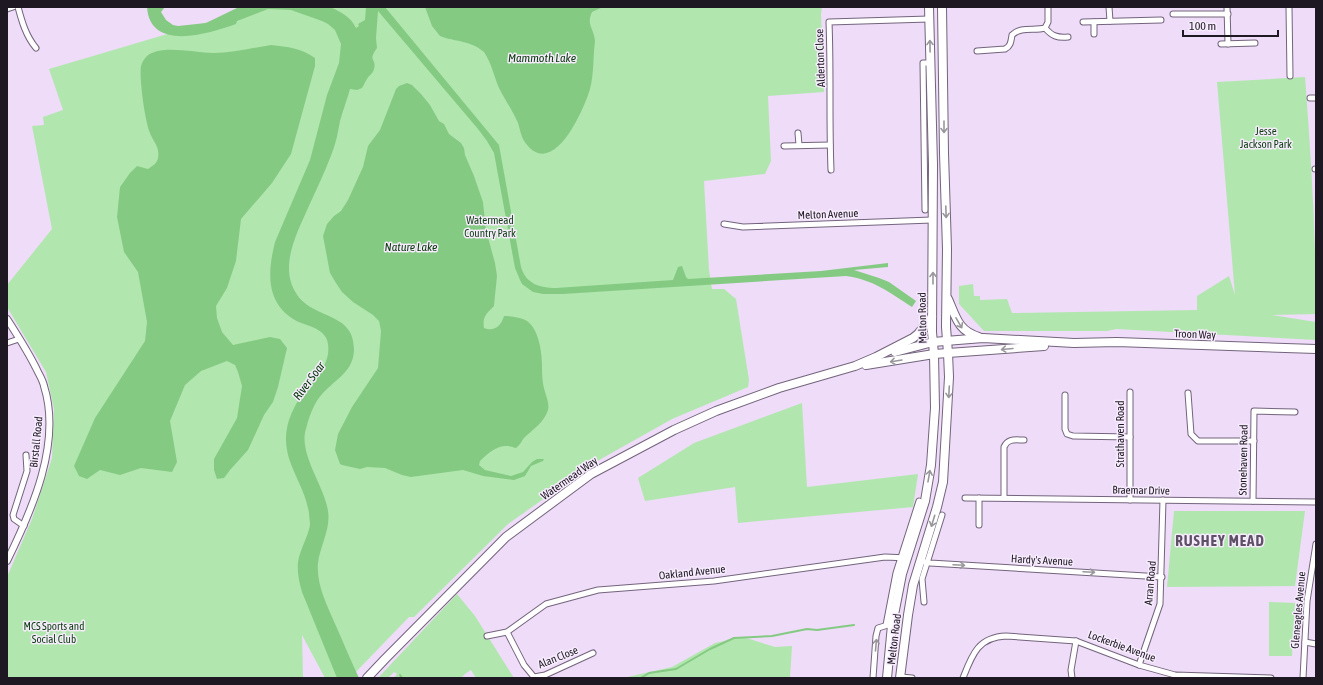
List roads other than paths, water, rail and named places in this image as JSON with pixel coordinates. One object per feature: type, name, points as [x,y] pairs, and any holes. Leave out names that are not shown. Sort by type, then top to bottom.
[{"type":"main road","name":"Melton Road","points":[[887,678],[889,625],[902,574],[904,558],[922,501],[931,465],[932,450],[935,400],[932,317],[932,220],[929,190],[932,155],[931,112],[927,99],[930,63],[929,7]]},
{"type":"main road","name":"Melton Road","points":[[901,677],[913,585],[924,562],[943,482],[946,452],[949,377],[946,296],[948,249],[943,158],[944,74],[942,7]]},
{"type":"main road","points":[[931,112],[935,112],[939,108],[940,79],[944,74]]},
{"type":"main road","points":[[929,190],[937,164],[943,158],[932,155]]},
{"type":"main road","name":"Melton Road","points":[[946,296],[959,324],[964,330],[970,334],[983,338]]},
{"type":"main road","name":"Watermead Way","points":[[876,358],[913,338],[932,317]]},
{"type":"main road","name":"Troon Way","points":[[947,340],[983,338],[1074,343],[1125,343],[1316,349]]},
{"type":"main road","name":"Watermead Way","points":[[367,678],[506,537],[591,474],[674,430],[716,411],[779,388],[855,366],[876,358],[933,342],[947,340]]},
{"type":"main road","name":"Troon Way","points":[[948,353],[1074,343]]},
{"type":"main road","name":"Watermead Way","points":[[855,366],[948,353]]},
{"type":"main road","points":[[922,501],[938,503]]},
{"type":"street","points":[[7,9],[13,7]]},
{"type":"street","points":[[18,7],[30,41],[36,48]]},
{"type":"street","points":[[977,51],[1000,50],[1008,47],[1011,43],[1012,35],[1020,29],[1039,30],[1045,28],[1048,22],[1048,7]]},
{"type":"street","points":[[1109,7],[1110,21]]},
{"type":"street","points":[[1228,7],[1228,44]]},
{"type":"street","points":[[1289,7],[1290,76]]},
{"type":"street","points":[[1173,14],[1228,14]]},
{"type":"street","points":[[1182,14],[1182,22]]},
{"type":"street","points":[[1083,22],[1152,17],[1161,20]]},
{"type":"street","name":"Alderton Close","points":[[831,170],[829,121],[831,95],[829,22],[929,19]]},
{"type":"street","points":[[1094,22],[1094,34]]},
{"type":"street","points":[[1045,28],[1051,35],[1058,38],[1068,37]]},
{"type":"street","points":[[1221,44],[1255,43]]},
{"type":"street","points":[[984,44],[985,50]]},
{"type":"street","points":[[1290,67],[1297,67]]},
{"type":"street","points":[[1310,98],[1316,98]]},
{"type":"street","points":[[925,210],[929,190],[927,99]]},
{"type":"street","points":[[798,133],[799,145]]},
{"type":"street","points":[[784,146],[830,145]]},
{"type":"street","name":"Melton Avenue","points":[[724,224],[743,227],[932,220]]},
{"type":"street","name":"Birstall Road","points":[[7,319],[31,359],[44,385],[50,417],[46,458],[38,490],[24,526],[7,561]]},
{"type":"street","points":[[7,343],[19,339]]},
{"type":"street","name":"Strathaven Road","points":[[1130,392],[1130,500]]},
{"type":"street","points":[[1188,393],[1191,434],[1198,441],[1254,441]]},
{"type":"street","points":[[1065,395],[1065,429],[1068,434],[1073,436],[1130,437]]},
{"type":"street","name":"Stonehaven Road","points":[[1253,501],[1254,411],[1294,412]]},
{"type":"street","points":[[1004,498],[1004,447],[1010,440],[1024,440]]},
{"type":"street","name":"Birstall Road","points":[[24,526],[14,519],[13,515],[27,471],[26,455]]},
{"type":"street","name":"Braemar Drive","points":[[965,498],[1316,502]]},
{"type":"street","points":[[979,498],[979,525]]},
{"type":"street","name":"Arran Road","points":[[1139,665],[1160,604],[1163,500]]},
{"type":"street","points":[[924,602],[922,579],[924,562],[942,515]]},
{"type":"street","name":"Gleneagles Avenue","points":[[1303,678],[1307,601],[1316,544]]},
{"type":"street","name":"Oakland Avenue","points":[[487,636],[507,632],[546,604],[598,590],[714,581],[885,557],[904,558]]},
{"type":"street","name":"Hardy's Avenue","points":[[924,562],[1162,576]]},
{"type":"street","name":"Melton Road","points":[[873,678],[878,628],[889,625]]},
{"type":"street","name":"Alan Close","points":[[507,632],[524,665],[534,677],[545,676],[593,653]]},
{"type":"street","name":"Lockerbie Avenue","points":[[963,678],[978,648],[995,636],[1076,641],[1139,665],[1175,675],[1200,677],[1271,678]]},
{"type":"street","points":[[1072,678],[1071,670],[1076,641]]},
{"type":"street","points":[[1305,642],[1316,644]]},
{"type":"street","points":[[901,677],[912,678]]},
{"type":"water","points":[[147,7],[165,7],[161,12],[166,20],[173,25],[178,26],[206,23],[239,7],[330,7],[348,17],[356,28],[359,26],[358,24],[365,20],[366,7],[385,7],[499,145],[521,267],[526,277],[534,284],[539,286],[556,288],[673,280],[678,267],[682,266],[688,279],[821,271],[888,263],[888,267],[854,270],[889,282],[916,301],[912,307],[865,280],[846,276],[563,294],[543,294],[533,292],[522,284],[515,268],[494,153],[478,129],[378,11],[376,38],[377,48],[372,58],[375,66],[362,88],[357,90],[350,89],[333,149],[299,228],[289,261],[291,283],[296,293],[303,302],[340,322],[347,328],[352,337],[354,349],[353,357],[348,369],[323,393],[314,405],[307,424],[305,438],[309,459],[326,502],[329,518],[318,563],[321,588],[326,604],[359,678],[337,678],[300,584],[298,562],[300,552],[309,530],[309,513],[286,446],[286,434],[289,420],[301,396],[325,365],[328,344],[326,338],[319,330],[293,319],[284,312],[277,303],[273,294],[270,274],[275,242],[310,160],[327,95],[339,63],[341,44],[335,30],[328,24],[291,10],[268,9],[237,21],[236,24],[224,28],[196,35],[182,36],[169,35],[158,30],[151,21]]},
{"type":"water","name":"Mammoth Lake","points":[[425,7],[603,7],[592,12],[590,16],[590,23],[595,41],[590,89],[581,113],[565,139],[555,149],[545,153],[535,151],[524,141],[514,114],[499,88],[491,65],[484,52],[468,43],[440,36],[432,26]]},
{"type":"water","points":[[271,45],[289,47],[305,52],[315,58],[315,66],[291,154],[272,183],[241,219],[236,261],[227,288],[216,306],[217,318],[222,332],[233,345],[270,337],[280,339],[287,348],[273,402],[264,415],[248,450],[224,478],[217,479],[214,470],[214,459],[237,418],[242,386],[235,365],[227,361],[201,371],[185,385],[170,421],[177,462],[172,472],[141,468],[120,475],[100,470],[87,479],[79,476],[74,466],[95,418],[145,341],[147,322],[138,272],[124,252],[117,217],[120,187],[137,166],[148,169],[158,158],[158,150],[151,136],[144,110],[141,80],[142,63],[147,56],[153,52],[161,50],[220,53]]},
{"type":"water","name":"Nature Lake","points":[[407,83],[412,85],[421,94],[430,105],[439,121],[444,124],[449,134],[461,143],[483,202],[486,230],[497,276],[494,306],[484,318],[484,328],[494,329],[501,323],[504,316],[523,319],[532,326],[536,332],[540,346],[542,376],[548,404],[548,410],[544,419],[516,448],[505,446],[496,448],[480,461],[479,465],[485,470],[511,476],[523,472],[532,462],[537,459],[544,459],[543,461],[531,466],[525,476],[514,480],[483,476],[463,470],[411,477],[385,468],[367,467],[360,469],[340,464],[335,450],[338,434],[352,407],[378,368],[381,331],[379,321],[373,315],[353,302],[342,292],[336,283],[330,273],[323,236],[327,224],[341,211],[348,200],[363,167],[368,146],[380,130],[396,89]]},
{"type":"waterway","points":[[641,678],[649,673],[676,669],[710,649],[734,638],[772,636],[807,629],[817,630],[854,625]]},
{"type":"district","name":"RUSHEY MEAD","points":[[1220,541]]},
{"type":"park label","name":"Jesse Jackson Park","points":[[1266,137]]},
{"type":"park label","name":"Watermead Country Park","points":[[490,226]]},
{"type":"park label","name":"MCS Sports and Social Club","points":[[54,632]]},
{"type":"water label","name":"River Soar","points":[[309,381]]}]
